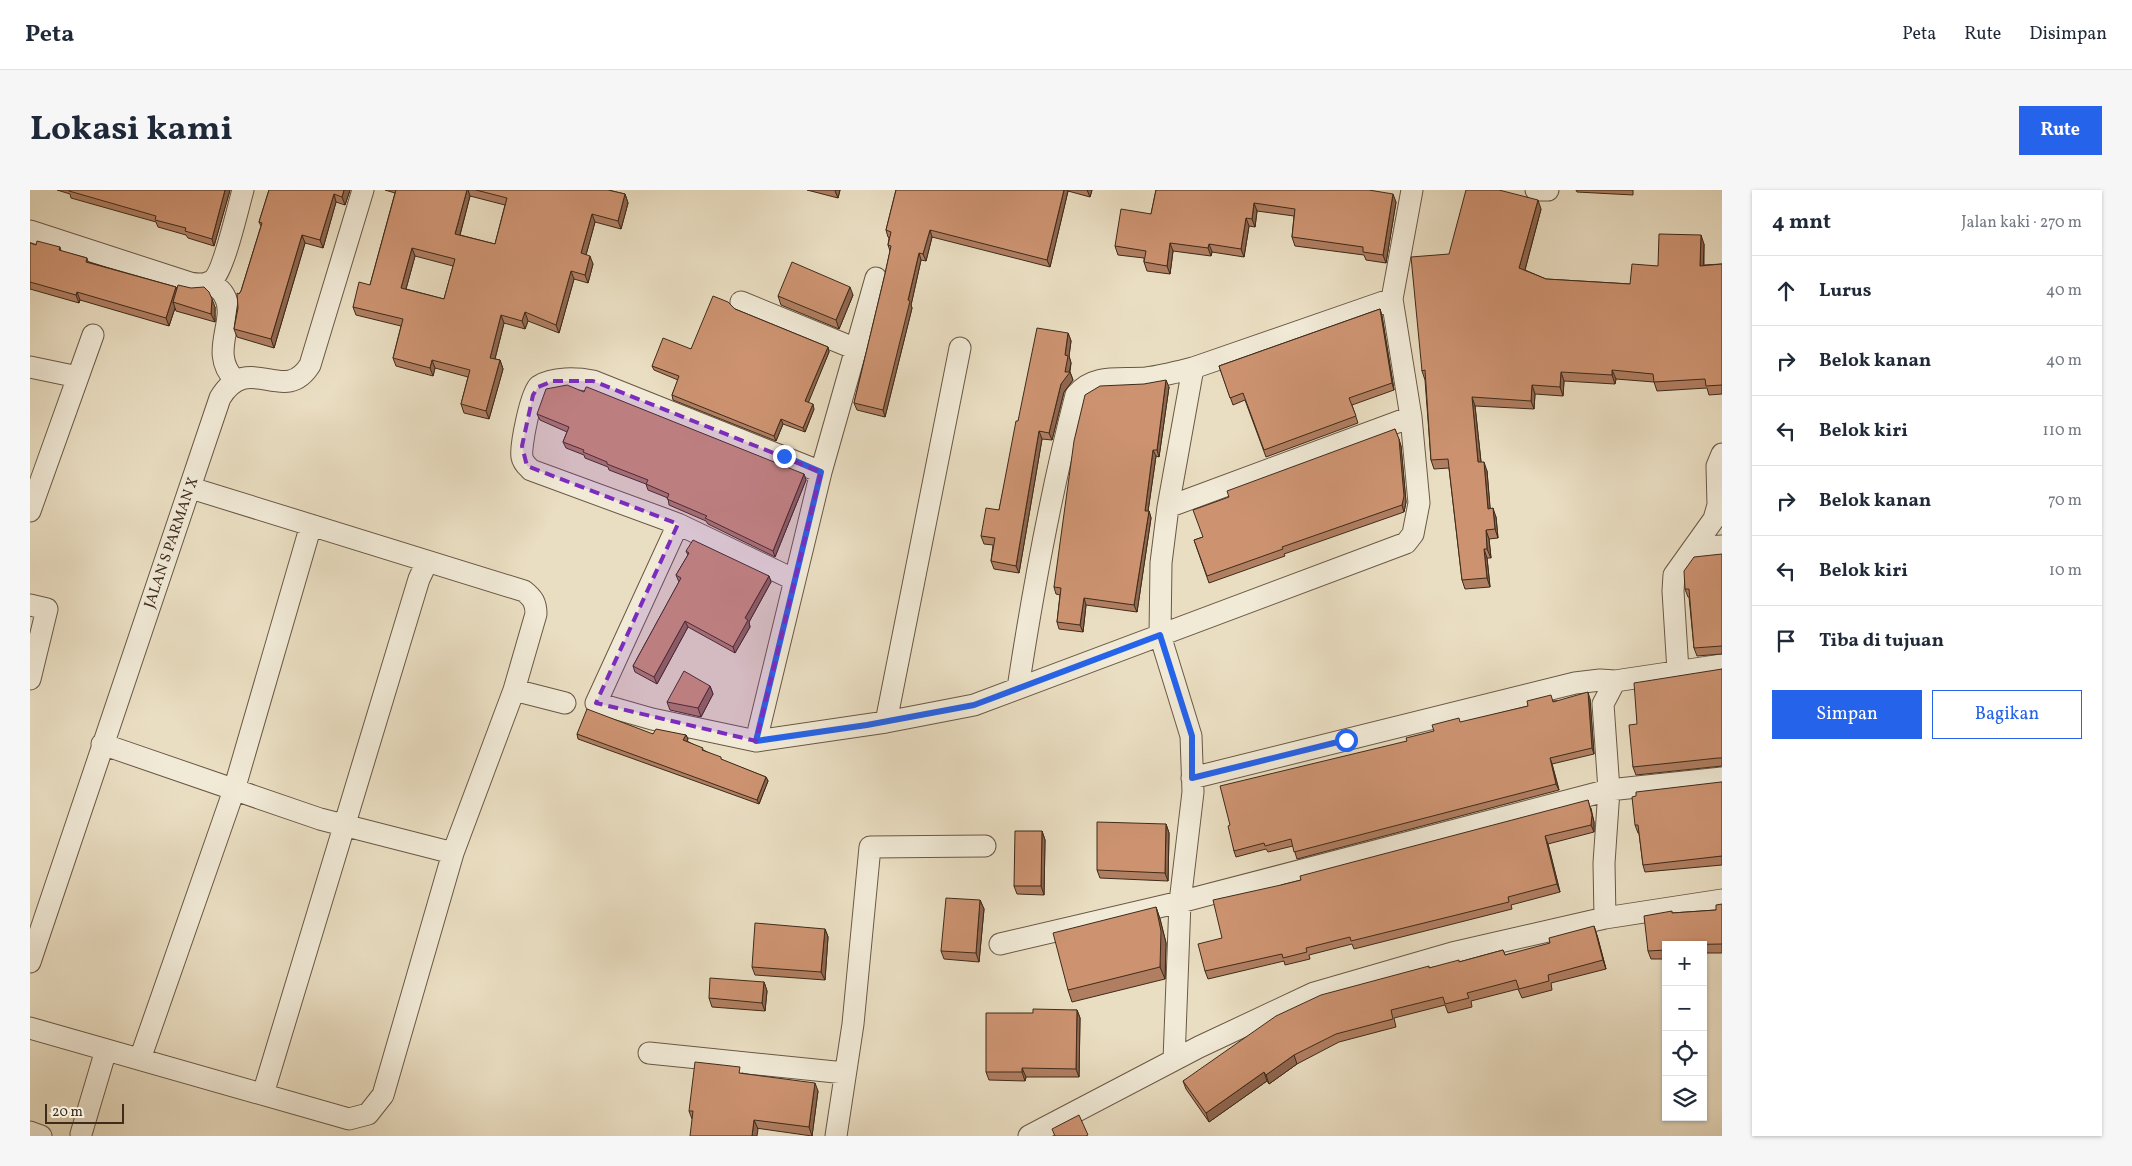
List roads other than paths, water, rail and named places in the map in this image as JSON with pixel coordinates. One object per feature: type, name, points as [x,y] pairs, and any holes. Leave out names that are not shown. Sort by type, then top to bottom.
[{"type":"street","points":[[210,282],[220,270],[243,190]]},
{"type":"street","points":[[30,231],[190,283],[210,282],[225,296],[227,318],[223,342],[224,360],[228,373],[235,380],[244,377],[291,381],[299,379],[310,365],[362,190]]},
{"type":"street","points":[[678,524],[596,703],[652,719],[756,741],[886,722],[974,705],[1409,540],[1417,521],[1419,503],[1411,417],[1392,300],[1412,190]]},
{"type":"street","points":[[1536,190],[1548,190]]},
{"type":"street","points":[[756,741],[821,472],[876,278]]},
{"type":"street","points":[[1018,688],[1031,602],[1076,395],[1084,386],[1094,381],[1164,375],[1193,368],[1392,300]]},
{"type":"street","points":[[741,302],[856,348]]},
{"type":"street","points":[[30,510],[34,488],[78,378],[93,334]]},
{"type":"street","points":[[886,722],[960,348]]},
{"type":"street","points":[[30,367],[78,378]]},
{"type":"street","points":[[1174,1060],[1180,902],[1193,792],[1192,736],[1160,635],[1161,563],[1168,507],[1193,368]]},
{"type":"street","points":[[795,580],[678,524],[531,470],[522,459],[522,446],[533,395],[538,387],[546,383],[578,378],[593,380],[821,472]]},
{"type":"street","name":"JALAN S PARMAN X","points":[[30,962],[220,398],[226,387],[235,380]]},
{"type":"street","points":[[1168,507],[1411,417]]},
{"type":"street","points":[[1678,671],[1673,582],[1677,570],[1714,519],[1718,505],[1717,466],[1722,454]]},
{"type":"street","points":[[30,1028],[349,1119],[368,1114],[383,1095],[453,853],[514,690],[536,614],[533,598],[524,592],[191,488]]},
{"type":"street","points":[[140,1059],[234,790],[311,525]]},
{"type":"street","points":[[1694,548],[1722,546]]},
{"type":"street","points":[[263,1094],[419,579],[427,562]]},
{"type":"street","points":[[30,605],[46,609],[30,679]]},
{"type":"street","points":[[1192,778],[1575,683],[1600,680],[1615,681],[1722,665]]},
{"type":"street","points":[[1605,918],[1604,863],[1609,790],[1602,704],[1615,681]]},
{"type":"street","points":[[514,690],[565,703]]},
{"type":"street","points":[[102,744],[344,826],[453,853]]},
{"type":"street","points":[[1000,944],[1180,902],[1609,790],[1722,778]]},
{"type":"street","points":[[836,1136],[853,1024],[870,847],[985,846]]},
{"type":"street","points":[[1029,1136],[1174,1060],[1314,993],[1452,953],[1605,918],[1722,900]]},
{"type":"street","points":[[81,1134],[106,1050]]},
{"type":"street","points":[[649,1053],[845,1073]]},
{"type":"street","points":[[30,1132],[41,1136]]}]
